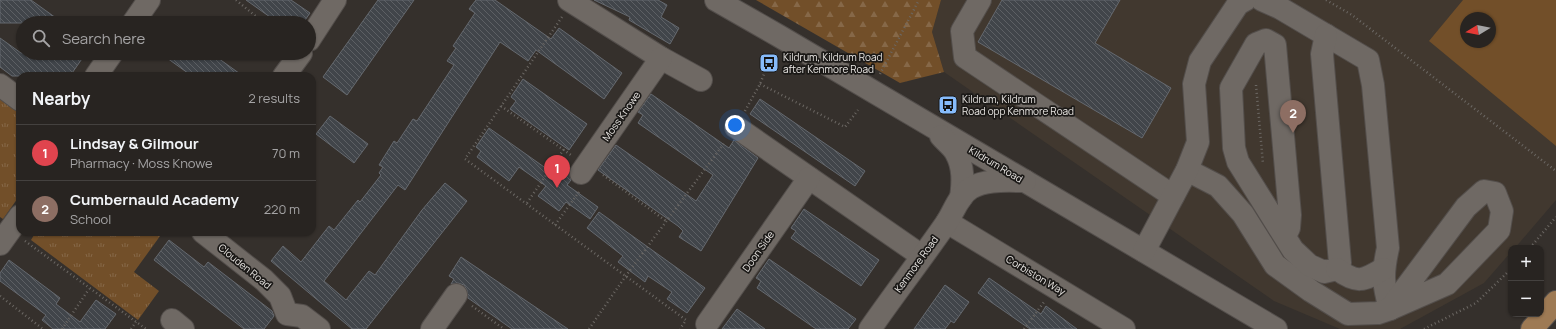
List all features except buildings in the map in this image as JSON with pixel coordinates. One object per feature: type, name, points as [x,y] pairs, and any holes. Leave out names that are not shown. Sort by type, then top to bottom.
[{"type":"main road","points":[[1532,329],[1556,302]]},
{"type":"street","points":[[138,16],[149,0]]},
{"type":"street","points":[[316,29],[335,0]]},
{"type":"street","name":"Kildrum Road","points":[[716,0],[1276,329]]},
{"type":"street","points":[[980,0],[962,30],[965,57],[1173,196]]},
{"type":"street","points":[[1144,251],[1187,170],[1198,142],[1194,84],[1200,61],[1238,4],[1246,0]]},
{"type":"street","points":[[1262,0],[1280,8],[1368,60],[1373,85],[1388,248],[1383,269],[1384,288],[1390,309]]},
{"type":"street","points":[[571,1],[661,58],[701,80]]},
{"type":"street","points":[[1326,35],[1322,54],[1340,263],[1337,270]]},
{"type":"street","points":[[1284,236],[1289,228],[1290,215],[1275,45],[1266,40],[1256,44],[1231,88],[1234,148],[1238,162],[1284,236],[1293,250],[1309,265],[1324,272],[1337,270],[1348,278],[1365,280],[1383,269]]},
{"type":"street","name":"Moss Knowe","points":[[585,168],[661,58]]},
{"type":"street","points":[[99,72],[107,60]]},
{"type":"street","points":[[287,72],[296,60]]},
{"type":"street","points":[[0,85],[16,97]]},
{"type":"street","name":"Kenmore Road","points":[[932,126],[956,153],[964,182],[961,198]]},
{"type":"street","points":[[736,127],[922,256]]},
{"type":"street","points":[[1187,170],[1218,186],[1243,214],[1275,265],[1311,291],[1348,314],[1378,313],[1390,309],[1447,284],[1499,230],[1502,211],[1495,193],[1484,191],[1466,207],[1390,309]]},
{"type":"street","name":"Doon Side","points":[[707,324],[809,178]]},
{"type":"street","name":"Kenmore Road","points":[[870,329],[947,222],[961,198],[969,189],[980,184],[1001,181],[1025,181]]},
{"type":"street","name":"Corbiston Way","points":[[947,222],[1124,329]]},
{"type":"street","name":"Clouden Road","points":[[208,236],[264,280],[280,296],[287,322],[302,316],[319,329]]},
{"type":"street","points":[[432,329],[456,295]]},
{"type":"path","points":[[236,0],[255,16]]},
{"type":"path","points":[[879,76],[918,0]]},
{"type":"path","points":[[1326,0],[1352,15],[1556,171]]},
{"type":"path","points":[[571,1],[465,159],[686,320],[680,329]]},
{"type":"path","points":[[589,329],[625,277],[736,127],[760,84],[779,36]]},
{"type":"path","points":[[760,84],[846,127],[858,110]]},
{"type":"path","points":[[501,106],[564,149],[585,168],[666,221]]},
{"type":"path","points":[[527,203],[564,149]]},
{"type":"path","points":[[555,225],[589,179],[585,168]]},
{"type":"path","points":[[1533,245],[1556,217]]},
{"type":"path","points":[[18,236],[146,329]]},
{"type":"path","points":[[1424,329],[1476,303],[1508,272]]},
{"type":"path","points":[[1024,329],[1054,287]]},
{"type":"path","points":[[62,329],[89,289]]},
{"type":"path","points":[[456,295],[504,329]]},
{"type":"path","points":[[0,296],[43,329]]},
{"type":"path","points":[[131,329],[136,322]]},
{"type":"shaded area","points":[[941,0],[1556,0],[1556,200],[1518,245],[1508,245],[1508,255],[1484,283],[1400,329],[1340,329],[1274,301],[944,72],[932,32]]},
{"type":"green space","points":[[756,0],[941,0],[932,32],[944,72],[900,83]]},
{"type":"green space","points":[[1463,0],[1556,0],[1556,146],[1429,41]]},
{"type":"green space","points":[[0,97],[16,108],[16,201],[3,219],[0,217]]},
{"type":"green space","points":[[33,236],[160,236],[134,272],[159,291],[138,320],[31,240]]},
{"type":"place","name":"Kildrum, Kildrum Road after Kenmore Road","points":[[769,63]]},
{"type":"place","name":"Kildrum, Kildrum Road opp Kenmore Road","points":[[948,105]]},
{"type":"place","name":"Cumbernauld Academy","points":[[1293,133]]},
{"type":"place","name":"Lindsay & Gilmour","points":[[557,188]]}]
